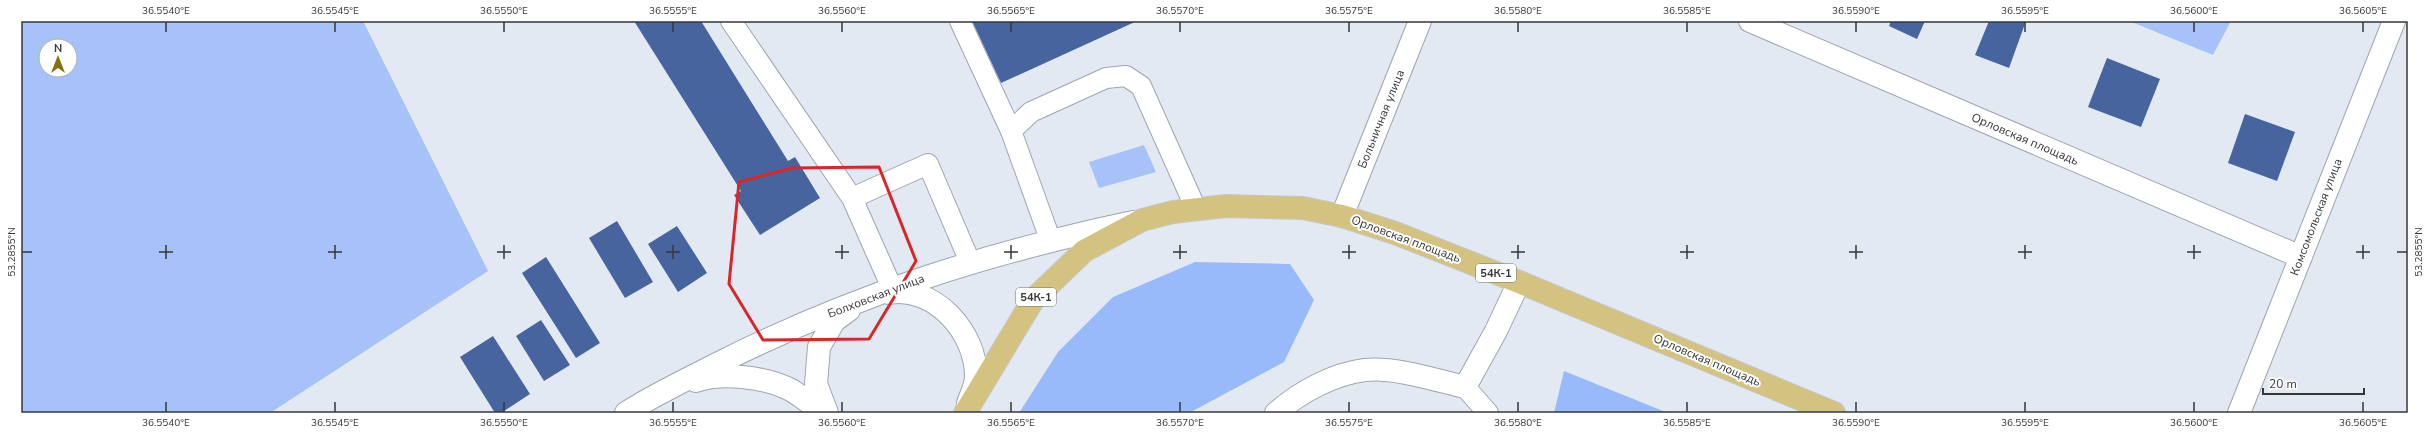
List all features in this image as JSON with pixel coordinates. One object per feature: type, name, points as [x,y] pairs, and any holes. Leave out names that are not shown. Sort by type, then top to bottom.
[{"type":"main road","name":"Орловская площадь","points":[[1142,220],[1226,206],[1303,208],[1342,216],[1395,233],[1519,282],[1834,413]]},
{"type":"main road","name":"54К-1","points":[[965,412],[1033,300],[1084,251],[1142,220]]},
{"type":"street","name":"Больничная улица","points":[[1342,216],[1420,21]]},
{"type":"street","name":"Орловская площадь","points":[[1750,21],[2301,257]]},
{"type":"street","name":"Комсомольская улица","points":[[2239,413],[2394,21]]},
{"type":"street","name":"Болховская улица","points":[[626,413],[644,401],[756,344],[892,288],[970,262],[1050,239],[1142,220]]},
{"type":"street","points":[[1276,413],[1291,400],[1327,380],[1366,370],[1400,373],[1465,387],[1496,331],[1519,282]]},
{"type":"street","points":[[827,413],[816,384],[819,347],[834,321],[866,298],[897,292],[923,297],[954,317],[972,346],[976,377],[965,412]]},
{"type":"street","name":"54К-1","points":[[644,401],[701,379],[738,376],[765,380],[788,388],[823,413]]},
{"type":"lane","points":[[731,21],[852,198],[892,288]]},
{"type":"lane","points":[[960,21],[1011,131],[1050,239]]},
{"type":"lane","points":[[1011,131],[1031,112],[1106,78],[1126,76],[1141,86],[1196,210]]},
{"type":"lane","points":[[852,198],[928,164],[970,262]]},
{"type":"lane","points":[[1465,387],[1488,413]]},
{"type":"highlighted area","points":[[879,167],[916,261],[869,339],[763,340],[729,284],[739,182],[792,168]]},
{"type":"shaded area","points":[[21,21],[363,21],[488,271],[270,413],[21,413]]},
{"type":"shaded area","points":[[2129,21],[2231,21],[2213,55]]},
{"type":"shaded area","points":[[1144,145],[1156,172],[1099,188],[1089,162]]},
{"type":"shaded area","points":[[1195,262],[1290,264],[1314,300],[1284,362],[1189,413],[1019,413],[1058,352],[1113,297]]},
{"type":"shaded area","points":[[1564,371],[1668,413],[1554,413]]},
{"type":"building","points":[[634,21],[701,21],[788,161],[795,157],[820,198],[760,235],[734,195],[741,191]]},
{"type":"building","points":[[972,21],[1137,21],[1001,83]]},
{"type":"building","points":[[1891,21],[1925,21],[1917,39],[1889,26]]},
{"type":"building","points":[[1989,21],[2026,21],[2009,68],[1975,55]]},
{"type":"building","points":[[2107,58],[2160,79],[2141,127],[2088,107]]},
{"type":"building","points":[[2245,114],[2295,132],[2277,181],[2228,163]]},
{"type":"building","points":[[617,221],[653,282],[625,298],[589,238]]},
{"type":"building","points":[[677,226],[707,273],[678,292],[648,244]]},
{"type":"building","points":[[546,257],[600,343],[576,358],[522,273]]},
{"type":"building","points":[[541,320],[570,365],[544,381],[516,336]]},
{"type":"building","points":[[493,336],[530,394],[501,413],[495,413],[460,357]]}]
